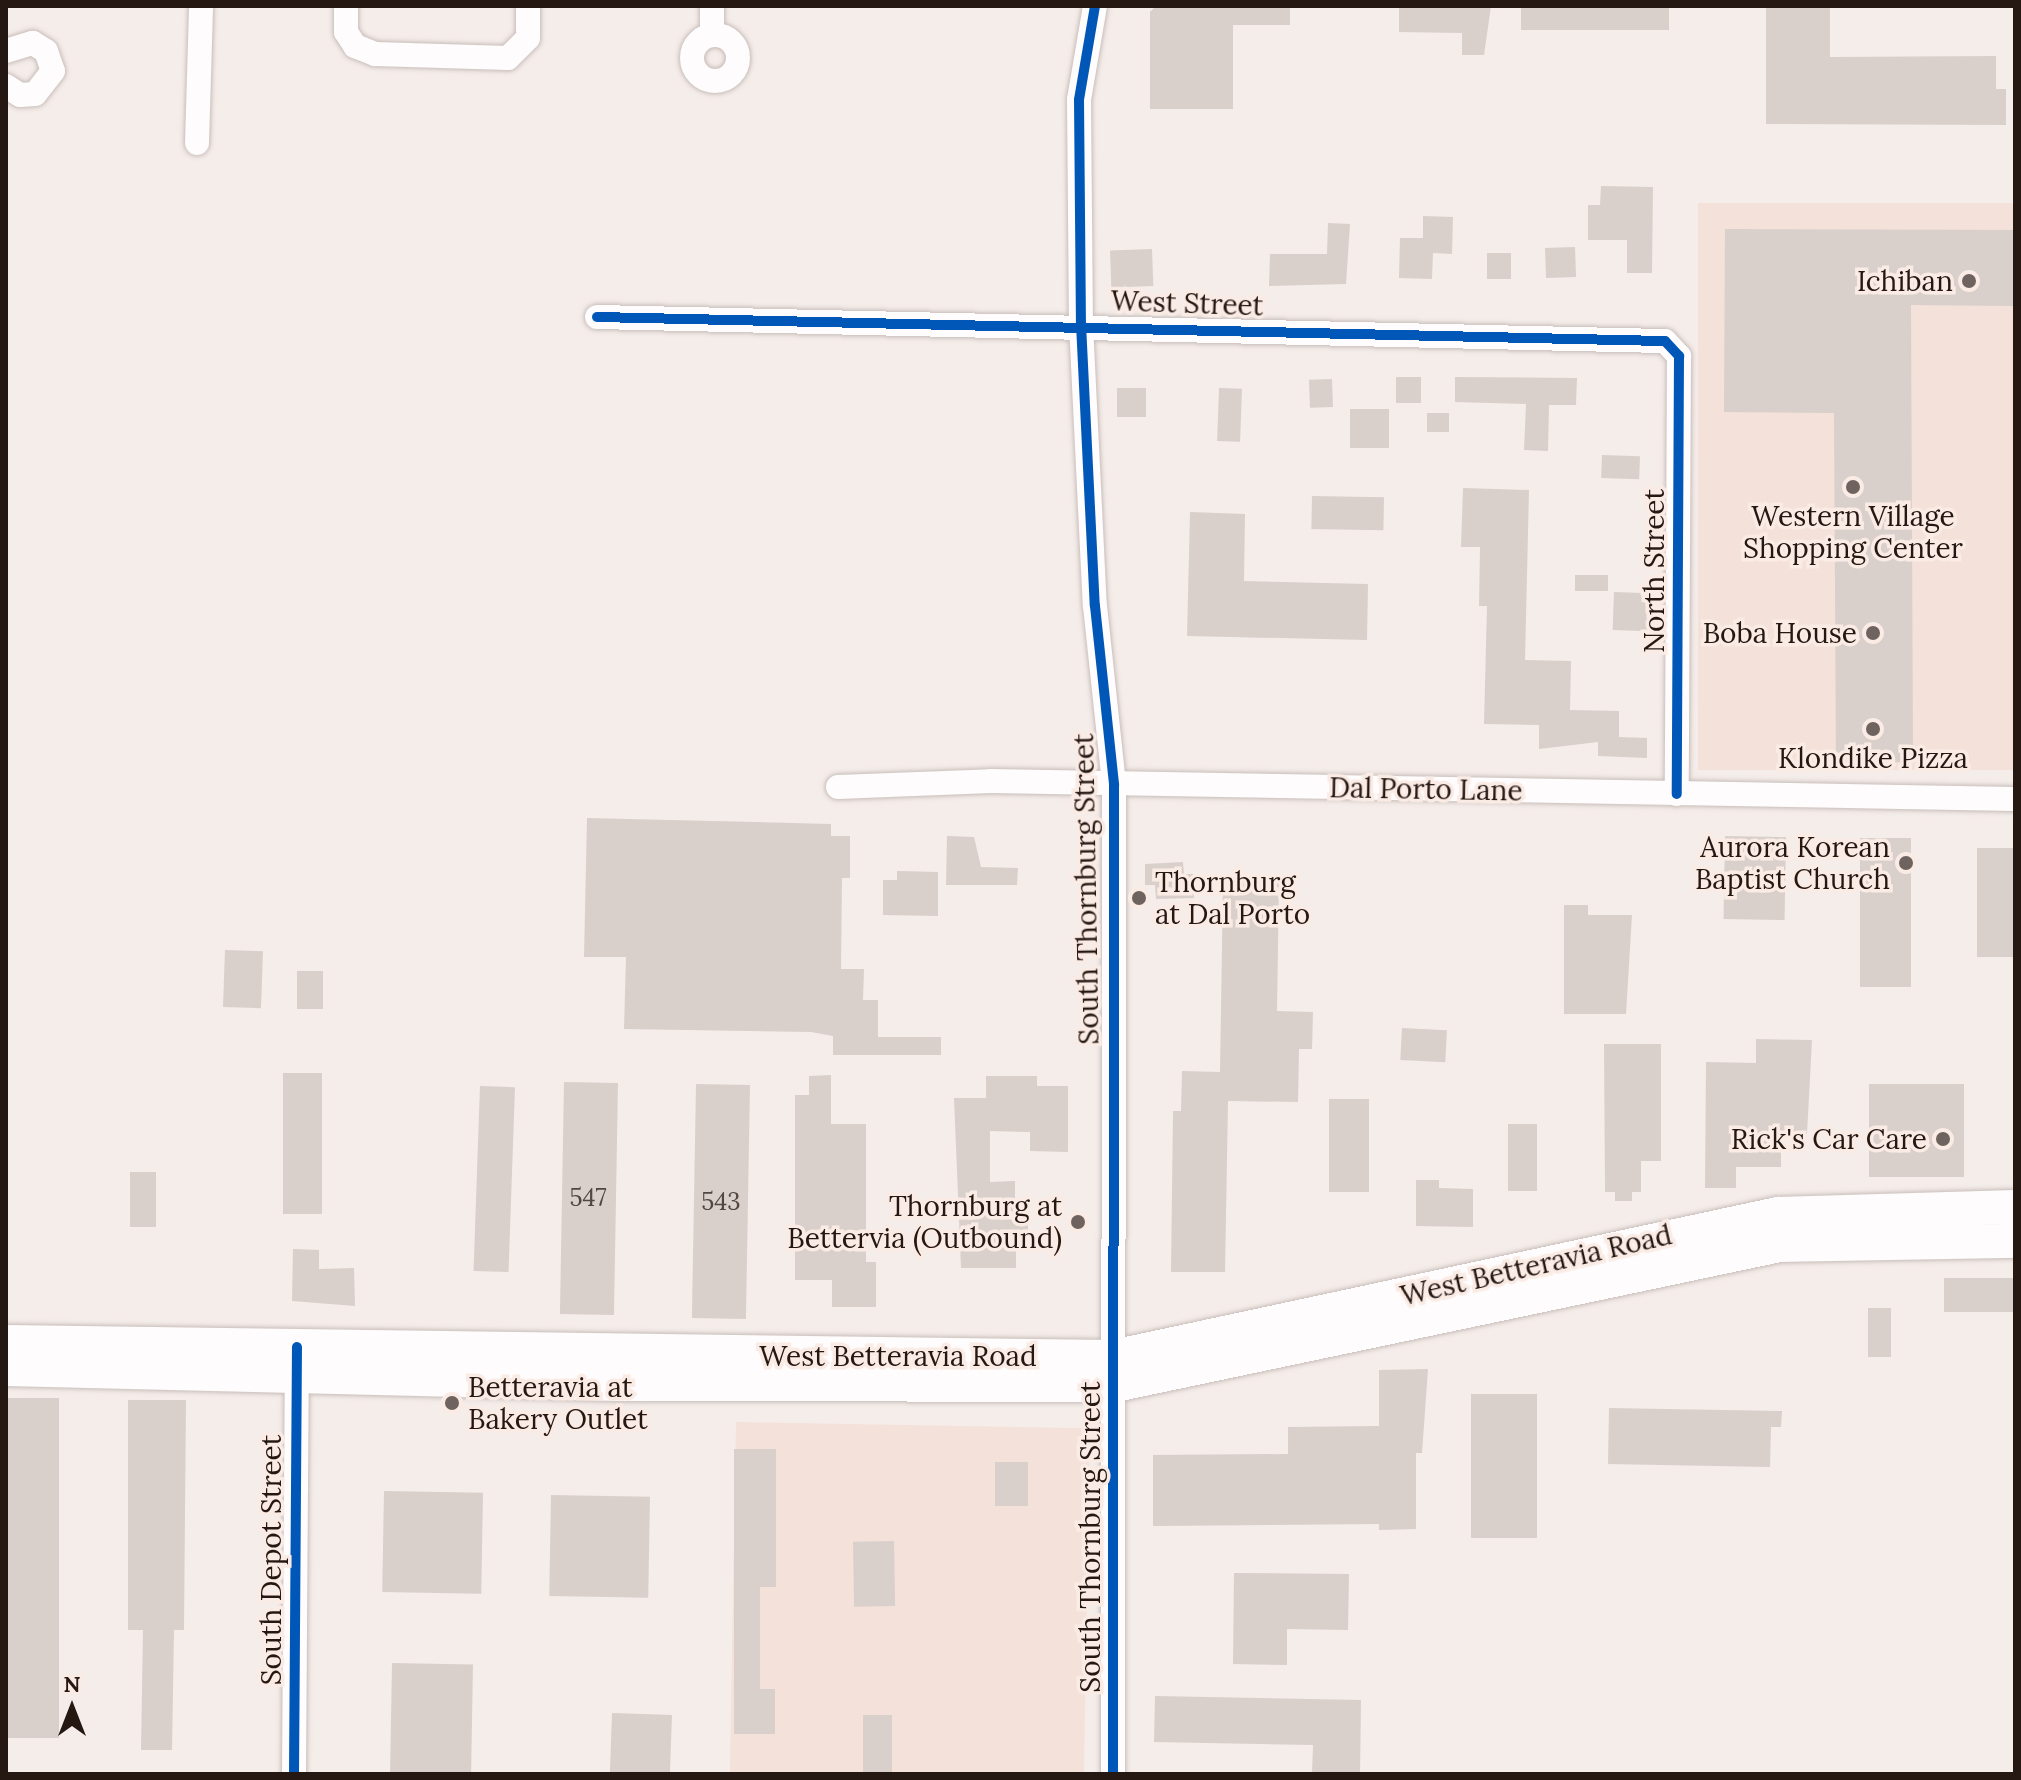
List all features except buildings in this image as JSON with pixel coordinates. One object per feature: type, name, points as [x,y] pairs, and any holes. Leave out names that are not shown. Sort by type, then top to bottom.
[{"type":"main road","name":"West Betteravia Road","points":[[1114,1371],[1778,1214],[2015,1207]]},
{"type":"main road","name":"West Betteravia Road","points":[[6,1369],[297,1360],[1114,1371],[1780,1245],[2015,1241]]},
{"type":"main road","name":"West Betteravia Road","points":[[6,1342],[297,1360]]},
{"type":"street","points":[[197,143],[201,6]]},
{"type":"street","points":[[346,6],[346,32],[355,46],[375,54],[508,58],[528,38],[528,6]]},
{"type":"street","points":[[712,6],[712,34]]},
{"type":"street","name":"South Thornburg Street","points":[[1095,6],[1079,100],[1081,324],[1094,591],[1114,784],[1113,1774]]},
{"type":"street","points":[[6,86],[35,94],[53,71],[41,47],[9,43]]},
{"type":"street","name":"West Street","points":[[597,317],[1081,324],[1665,341],[1677,349]]},
{"type":"street","name":"North Street","points":[[1677,349],[1677,794]]},
{"type":"street","name":"Dal Porto Lane","points":[[838,787],[1114,784],[2015,799]]},
{"type":"street","name":"South Depot Street","points":[[294,1774],[297,1360]]},
{"type":"shaded area","name":"Western Village Shopping Center","points":[[1698,203],[2015,203],[2015,770],[1698,770]]},
{"type":"shaded area","points":[[736,1422],[1090,1428],[1084,1774],[730,1774]]},
{"type":"cycle path","points":[[1095,6],[1079,100],[1081,324],[1095,606],[1114,784],[1113,1774]]},
{"type":"cycle path","points":[[597,317],[1665,341],[1679,356],[1677,794]]},
{"type":"cycle path","points":[[294,1774],[297,1347]]},
{"type":"place","name":"Ichiban","points":[[1969,281]]},
{"type":"place","name":"Western Village Shopping Center","points":[[1853,487]]},
{"type":"place","name":"Boba House","points":[[1873,633]]},
{"type":"place","name":"Klondike Pizza","points":[[1873,729]]},
{"type":"place","name":"Aurora Korean Baptist Church","points":[[1906,863]]},
{"type":"place","name":"Thornburg at Dal Porto","points":[[1139,898]]},
{"type":"place","name":"Rick's Car Care","points":[[1943,1139]]},
{"type":"place","name":"Thornburg at Bettervia (Outbound)","points":[[1078,1222]]},
{"type":"place","name":"Betteravia at Bakery Outlet","points":[[452,1403]]}]
